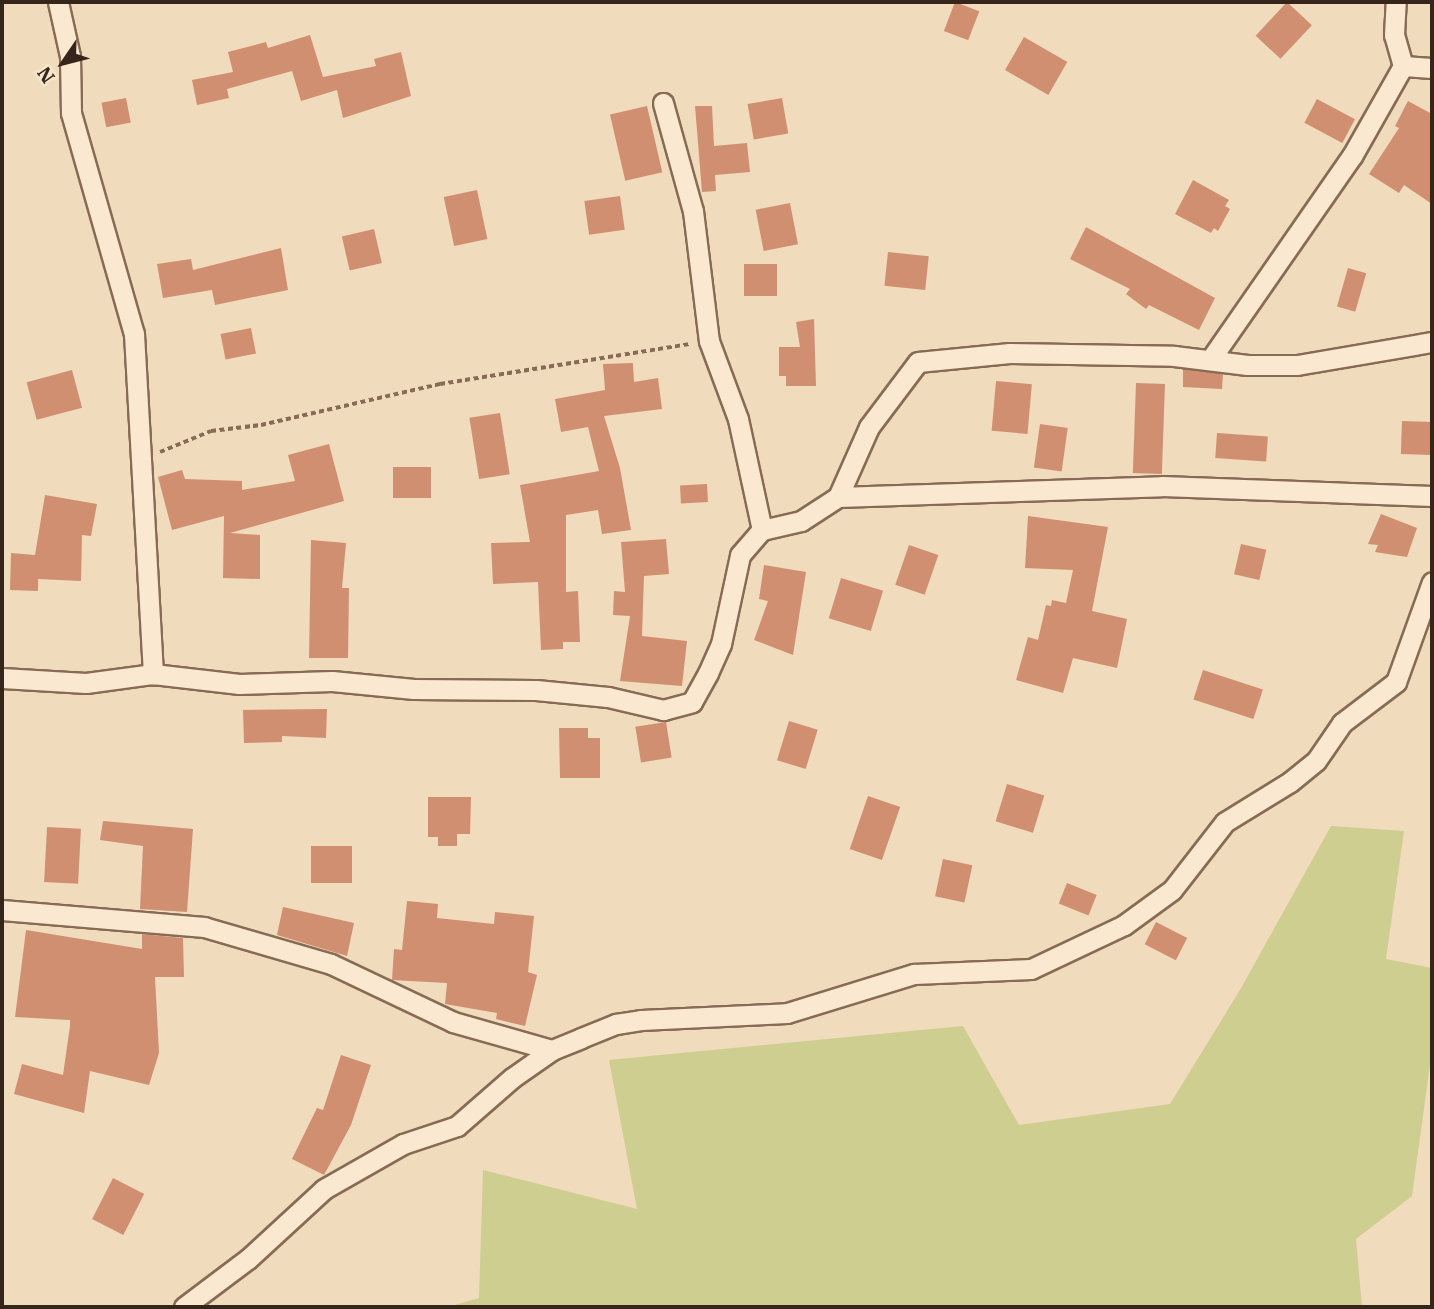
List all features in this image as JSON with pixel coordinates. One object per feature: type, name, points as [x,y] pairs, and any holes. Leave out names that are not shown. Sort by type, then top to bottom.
[{"type":"street","points":[[58,2],[70,56],[71,113],[134,334],[153,674]]},
{"type":"street","points":[[1210,360],[1352,156],[1404,66],[1394,35],[1396,2]]},
{"type":"street","points":[[1404,66],[1432,68]]},
{"type":"street","points":[[663,103],[693,211],[709,341],[738,419],[762,530]]},
{"type":"street","points":[[2,678],[86,683],[153,674],[239,684],[332,681],[414,689],[536,690],[608,697],[663,710],[692,702],[721,644],[740,555],[762,530],[801,521],[838,496],[869,428],[918,362],[1010,353],[1297,365],[1432,342]]},
{"type":"street","points":[[838,496],[1162,486],[1432,496]]},
{"type":"street","points":[[184,1307],[248,1259],[324,1189],[403,1144],[457,1126],[552,1050],[616,1024],[788,1013],[914,974],[1031,969],[1124,925],[1172,890],[1226,822],[1290,782],[1316,761],[1342,723],[1396,682],[1432,582]]},
{"type":"street","points":[[2,910],[204,927],[331,964],[453,1022],[552,1050]]},
{"type":"path","points":[[142,460],[211,431],[261,425],[544,364],[709,341]]},
{"type":"green space","points":[[1331,826],[1404,831],[1386,959],[1432,968],[1432,1050],[1412,1196],[1356,1239],[1362,1307],[448,1307],[479,1298],[483,1170],[637,1209],[609,1060],[963,1026],[1019,1125],[1170,1104],[1240,990]]},
{"type":"building","points":[[955,2],[979,11],[968,40],[944,31]]},
{"type":"building","points":[[1287,2],[1312,25],[1280,59],[1256,36]]},
{"type":"building","points":[[310,35],[323,77],[376,66],[374,59],[401,52],[411,96],[343,118],[337,90],[301,101],[292,71],[227,89],[229,98],[197,105],[192,80],[233,72],[228,52],[266,42],[268,48]]},
{"type":"building","points":[[1024,37],[1067,62],[1048,95],[1005,70]]},
{"type":"building","points":[[126,98],[131,123],[106,127],[101,103]]},
{"type":"building","points":[[782,98],[788,133],[754,140],[748,104]]},
{"type":"building","points":[[1317,99],[1355,119],[1342,143],[1304,123]]},
{"type":"building","points":[[1408,101],[1432,114],[1432,204],[1404,185],[1399,193],[1369,174],[1399,128],[1395,126]]},
{"type":"building","points":[[647,106],[662,172],[625,181],[610,115]]},
{"type":"building","points":[[695,106],[712,106],[714,146],[747,143],[750,172],[715,175],[716,191],[702,192]]},
{"type":"building","points":[[1193,180],[1229,200],[1225,206],[1230,209],[1218,231],[1214,228],[1211,233],[1175,214]]},
{"type":"building","points":[[477,190],[487,239],[454,246],[444,197]]},
{"type":"building","points":[[620,196],[625,230],[589,235],[584,201]]},
{"type":"building","points":[[790,203],[798,244],[764,251],[756,210]]},
{"type":"building","points":[[1086,227],[1215,298],[1199,330],[1149,305],[1146,309],[1126,294],[1130,289],[1070,259]]},
{"type":"building","points":[[374,229],[382,263],[350,271],[342,236]]},
{"type":"building","points":[[281,248],[288,290],[215,305],[212,290],[163,298],[157,264],[191,259],[193,270]]},
{"type":"building","points":[[888,252],[929,256],[925,290],[884,286]]},
{"type":"building","points":[[744,264],[777,264],[777,296],[744,296]]},
{"type":"building","points":[[1348,268],[1366,273],[1355,312],[1337,306]]},
{"type":"building","points":[[814,319],[816,386],[786,386],[786,376],[779,376],[779,347],[800,347],[796,322]]},
{"type":"building","points":[[251,328],[256,354],[226,359],[221,334]]},
{"type":"building","points":[[633,363],[634,382],[658,378],[662,409],[604,416],[620,468],[631,530],[602,534],[598,510],[566,515],[566,592],[578,591],[580,642],[563,642],[563,649],[541,650],[538,582],[493,584],[491,543],[530,542],[520,485],[599,471],[588,427],[561,432],[555,399],[605,390],[603,364]]},
{"type":"building","points":[[1183,369],[1223,374],[1222,389],[1183,387]]},
{"type":"building","points":[[72,370],[82,408],[37,420],[27,382]]},
{"type":"building","points":[[996,381],[1032,384],[1028,434],[992,431]]},
{"type":"building","points":[[1136,383],[1165,384],[1162,474],[1133,473]]},
{"type":"building","points":[[500,413],[510,474],[479,479],[469,418]]},
{"type":"building","points":[[1402,421],[1432,422],[1431,455],[1401,454]]},
{"type":"building","points":[[1040,424],[1068,428],[1062,471],[1034,468]]},
{"type":"building","points":[[1217,433],[1268,437],[1266,461],[1215,458]]},
{"type":"building","points":[[329,444],[344,501],[230,533],[260,535],[260,579],[223,578],[224,516],[172,530],[158,477],[182,470],[185,479],[242,481],[242,490],[295,481],[288,455]]},
{"type":"building","points":[[393,467],[431,467],[431,498],[393,498]]},
{"type":"building","points":[[707,484],[708,502],[681,503],[680,485]]},
{"type":"building","points":[[45,495],[97,504],[91,536],[82,535],[81,581],[38,579],[38,591],[10,590],[11,553],[35,555]]},
{"type":"building","points":[[1381,514],[1417,528],[1407,557],[1375,552],[1378,545],[1368,544]]},
{"type":"building","points":[[1028,516],[1108,527],[1092,611],[1127,619],[1117,668],[1073,658],[1063,693],[1016,680],[1028,637],[1038,640],[1046,605],[1051,606],[1052,600],[1066,603],[1073,570],[1025,568]]},
{"type":"building","points":[[666,539],[669,574],[644,576],[642,636],[687,641],[682,686],[620,681],[630,616],[613,615],[614,591],[625,592],[621,542]]},
{"type":"building","points":[[311,540],[346,543],[342,588],[349,588],[348,658],[309,658]]},
{"type":"building","points":[[1241,544],[1266,550],[1259,580],[1234,574]]},
{"type":"building","points":[[909,545],[938,555],[925,595],[895,585]]},
{"type":"building","points":[[764,565],[806,572],[793,655],[754,640],[768,601],[759,599]]},
{"type":"building","points":[[841,578],[883,591],[871,631],[829,618]]},
{"type":"building","points":[[1203,670],[1263,689],[1253,719],[1193,699]]},
{"type":"building","points":[[327,709],[326,738],[282,736],[282,742],[244,743],[243,710]]},
{"type":"building","points":[[789,721],[818,730],[806,769],[777,760]]},
{"type":"building","points":[[666,722],[672,758],[641,762],[635,727]]},
{"type":"building","points":[[559,728],[588,728],[588,738],[600,738],[600,778],[560,778]]},
{"type":"building","points":[[1007,784],[1044,795],[1033,833],[996,821]]},
{"type":"building","points":[[868,796],[900,807],[882,860],[850,849]]},
{"type":"building","points":[[428,797],[471,797],[470,834],[457,834],[457,846],[438,846],[438,837],[428,837]]},
{"type":"building","points":[[103,821],[193,829],[187,912],[140,909],[143,846],[100,840]]},
{"type":"building","points":[[47,827],[81,829],[78,884],[44,882]]},
{"type":"building","points":[[311,846],[352,846],[352,883],[311,883]]},
{"type":"building","points":[[943,859],[972,865],[964,902],[935,896]]},
{"type":"building","points":[[1067,883],[1097,895],[1088,915],[1059,903]]},
{"type":"building","points":[[407,901],[438,904],[437,918],[494,924],[495,912],[534,916],[528,972],[537,975],[525,1026],[496,1019],[497,1013],[445,1004],[447,983],[392,980],[394,949],[402,950]]},
{"type":"building","points":[[283,907],[354,923],[347,956],[277,935]]},
{"type":"building","points":[[1156,922],[1187,938],[1176,960],[1145,944]]},
{"type":"building","points":[[26,930],[142,949],[142,934],[183,938],[184,977],[155,977],[159,1053],[149,1085],[90,1071],[84,1113],[14,1094],[22,1064],[63,1075],[70,1026],[70,1020],[15,1017]]},
{"type":"building","points":[[341,1055],[371,1065],[351,1125],[324,1175],[292,1159],[317,1108],[323,1110]]},
{"type":"building","points":[[113,1178],[144,1194],[123,1235],[92,1219]]}]
